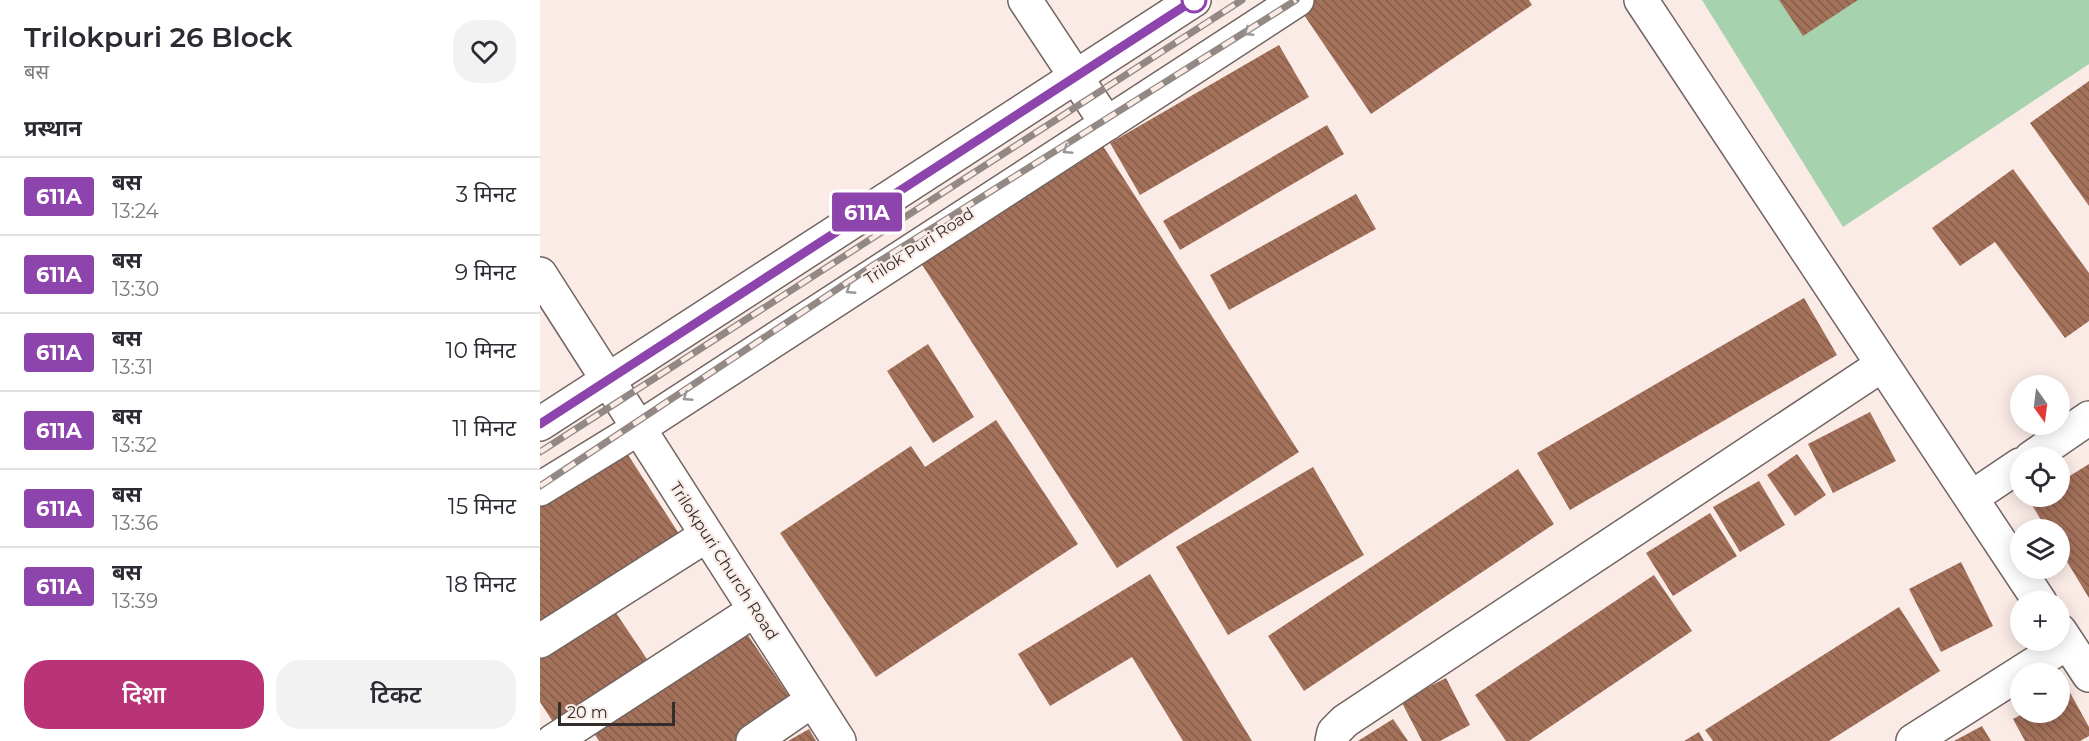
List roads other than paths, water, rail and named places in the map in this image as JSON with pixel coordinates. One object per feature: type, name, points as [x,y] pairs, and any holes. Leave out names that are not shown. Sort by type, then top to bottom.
[{"type":"street","points":[[1025,0],[1107,124]]},
{"type":"street","points":[[540,424],[1194,0]]},
{"type":"street","name":"Trilok Puri Road","points":[[540,489],[639,428],[1297,0]]},
{"type":"street","points":[[1641,0],[2033,591]]},
{"type":"street","name":"Trilokpuri Church Road","points":[[540,274],[839,741]]},
{"type":"street","points":[[1332,741],[1334,732],[1345,721],[1882,364]]},
{"type":"street","points":[[2047,447],[2089,418]]},
{"type":"street","points":[[1971,498],[2010,472]]},
{"type":"street","points":[[540,641],[706,535]]},
{"type":"street","points":[[553,741],[755,610]]},
{"type":"street","points":[[2070,647],[2089,675]]},
{"type":"street","points":[[1913,741],[2043,651]]},
{"type":"street","points":[[753,741],[813,700]]},
{"type":"railway","points":[[540,452],[1242,0]]},
{"type":"railway","points":[[540,486],[875,264],[1296,0]]}]
